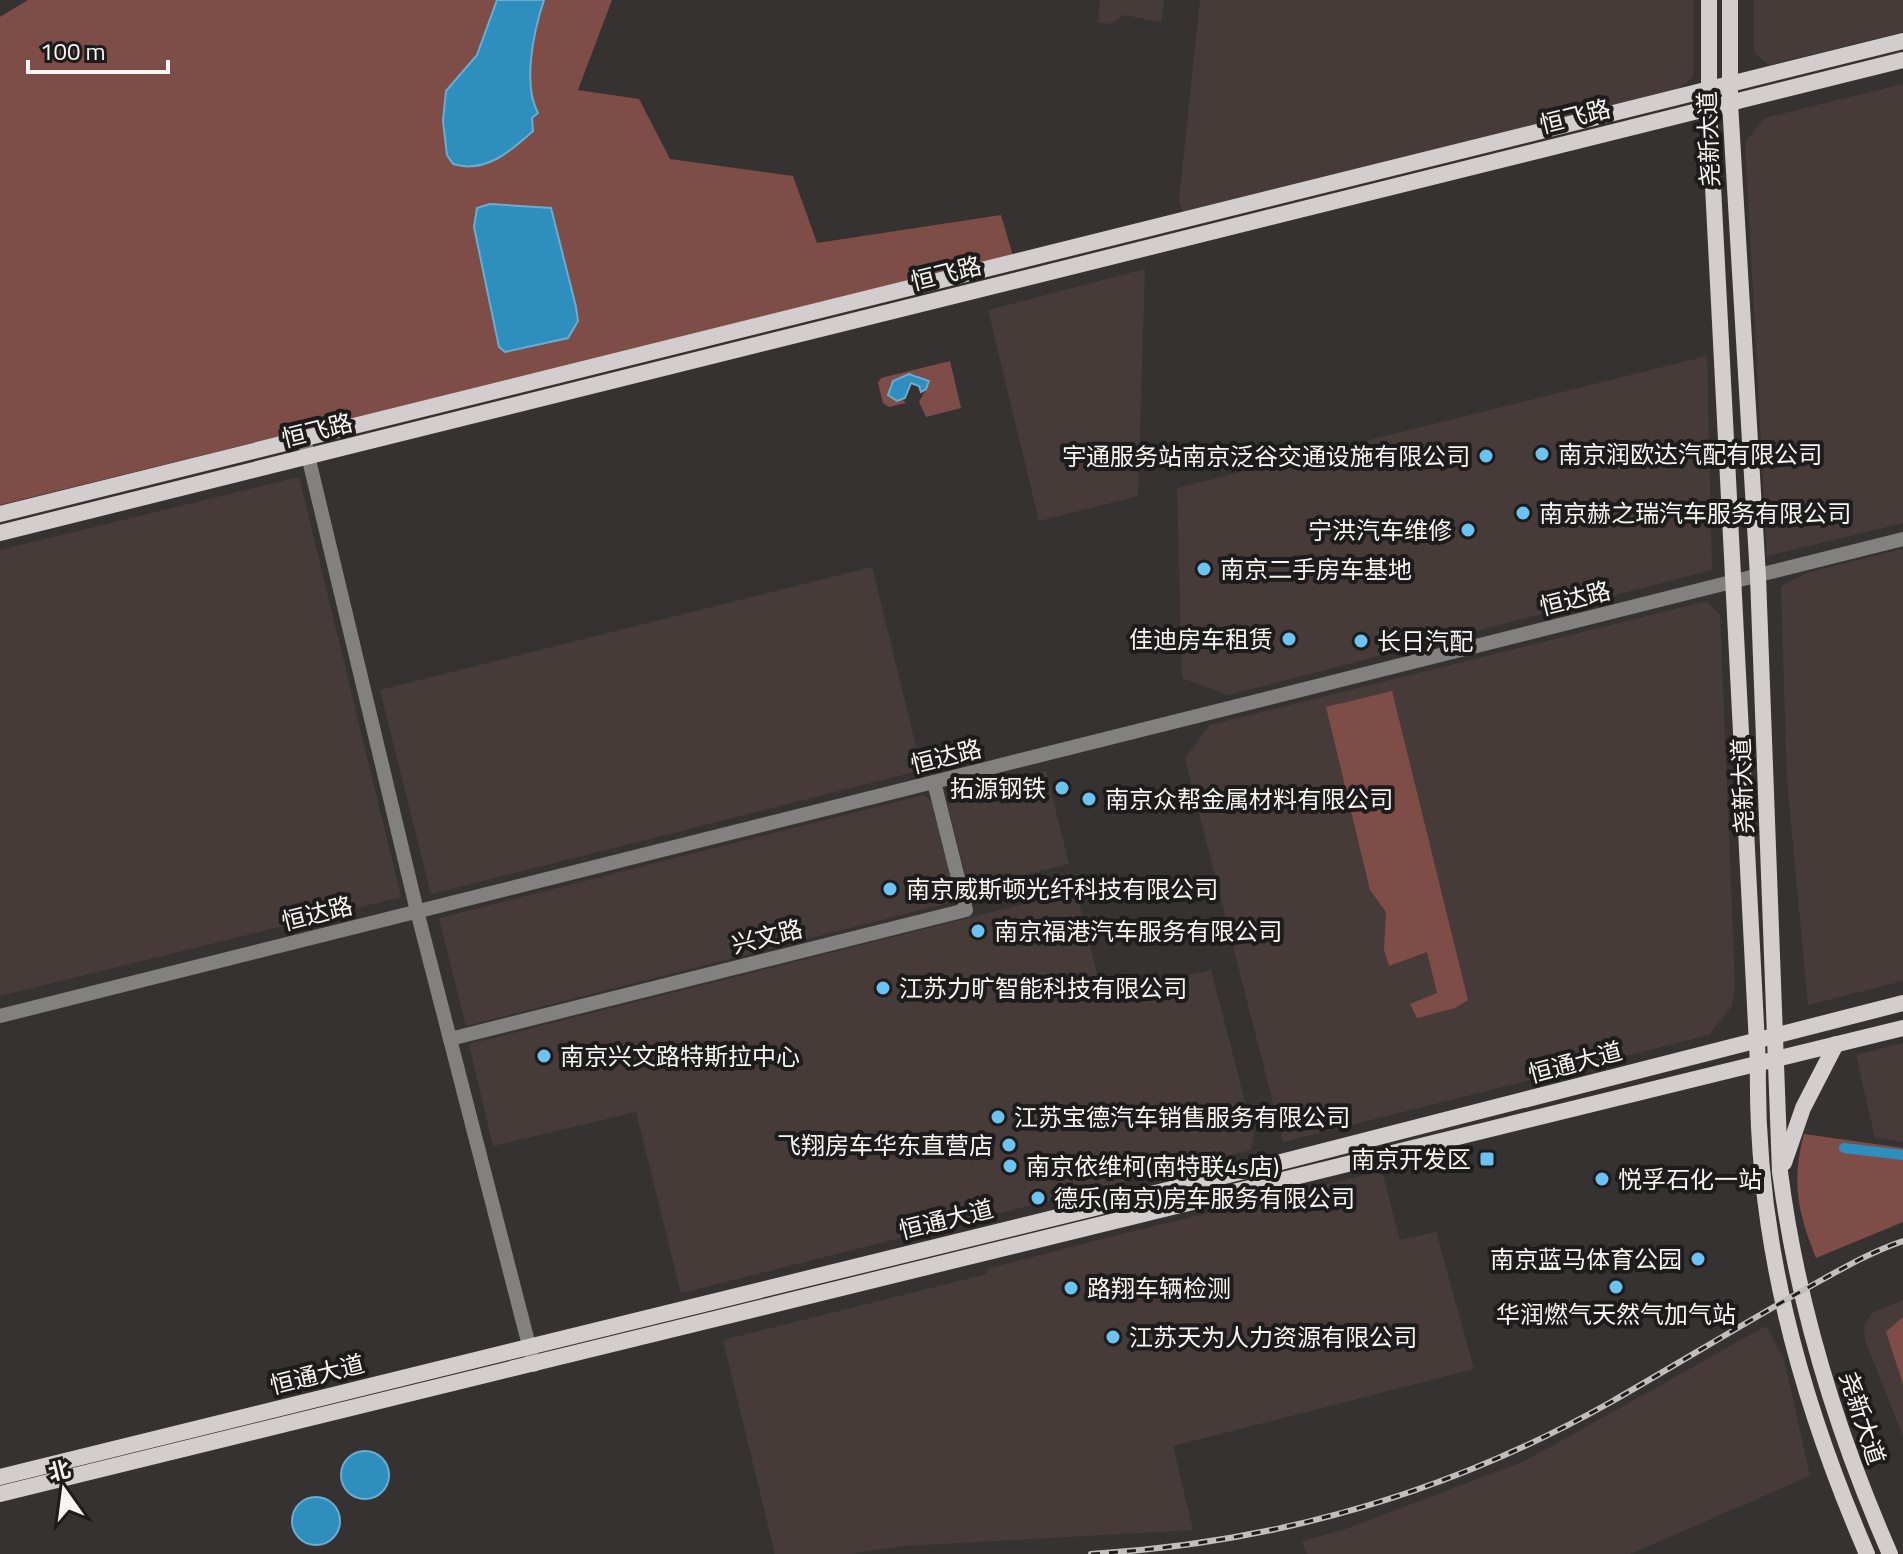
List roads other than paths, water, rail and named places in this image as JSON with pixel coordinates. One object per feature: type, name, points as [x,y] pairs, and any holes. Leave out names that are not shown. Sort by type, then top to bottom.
[{"type":"main road","name":"尧新大道","points":[[1709,0],[1709,108],[1731,582],[1758,1064],[1757,1137],[1766,1227],[1816,1424],[1867,1554]]},
{"type":"main road","name":"尧新大道","points":[[1730,0],[1730,103],[1758,577],[1780,1172],[1787,1223],[1836,1417],[1890,1554]]},
{"type":"main road","name":"恒飞路","points":[[0,514],[1903,41]]},
{"type":"main road","name":"恒飞路","points":[[0,533],[1903,60]]},
{"type":"main road","name":"恒通大道","points":[[0,1477],[1277,1163],[1903,1003]]},
{"type":"main road","name":"恒通大道","points":[[0,1494],[1903,1028]]},
{"type":"main road","points":[[1780,1172],[1803,1108],[1836,1044]]},
{"type":"street","points":[[304,439],[417,911],[534,1365]]},
{"type":"street","name":"恒达路","points":[[0,1016],[1903,539]]},
{"type":"street","name":"兴文路","points":[[450,1039],[966,910],[934,782]]},
{"type":"water","points":[[497,0],[544,0],[533,41],[530,72],[533,101],[538,113],[532,118],[533,131],[497,159],[476,166],[453,164],[447,155],[443,121],[446,91],[477,55]]},
{"type":"water","points":[[490,204],[551,208],[578,321],[568,338],[505,352],[499,347],[474,227],[477,208]]},
{"type":"water","points":[[909,374],[929,381],[926,389],[921,392],[919,386],[911,383],[905,398],[897,401],[888,395],[893,381]]},
{"type":"water","points":[[365,1451],[374,1452],[382,1458],[388,1466],[388,1484],[382,1492],[374,1498],[365,1499],[356,1498],[348,1492],[342,1484],[341,1475],[342,1466],[348,1458],[356,1452]]},
{"type":"water","points":[[316,1497],[325,1498],[333,1504],[339,1512],[339,1530],[333,1538],[325,1544],[316,1545],[307,1544],[299,1538],[293,1530],[292,1521],[293,1512],[299,1504],[307,1498]]},
{"type":"waterway","points":[[1844,1148],[1903,1155]]},
{"type":"railway","points":[[1091,1554],[1160,1548],[1294,1525],[1425,1487],[1550,1434],[1838,1271],[1903,1241]]},
{"type":"place","name":"南京润欧达汽配有限公司","points":[[1542,454]]},
{"type":"place","name":"宇通服务站南京泛谷交通设施有限公司","points":[[1486,456]]},
{"type":"place","name":"南京赫之瑞汽车服务有限公司","points":[[1523,513]]},
{"type":"place","name":"宁洪汽车维修","points":[[1468,530]]},
{"type":"place","name":"南京二手房车基地","points":[[1204,569]]},
{"type":"place","name":"佳迪房车租赁","points":[[1289,639]]},
{"type":"place","name":"长日汽配","points":[[1361,641]]},
{"type":"place","name":"拓源钢铁","points":[[1062,788]]},
{"type":"place","name":"南京众帮金属材料有限公司","points":[[1089,799]]},
{"type":"place","name":"南京威斯顿光纤科技有限公司","points":[[890,889]]},
{"type":"place","name":"南京福港汽车服务有限公司","points":[[978,931]]},
{"type":"place","name":"江苏力旷智能科技有限公司","points":[[883,988]]},
{"type":"place","name":"南京兴文路特斯拉中心","points":[[544,1056]]},
{"type":"place","name":"江苏宝德汽车销售服务有限公司","points":[[998,1117]]},
{"type":"place","name":"飞翔房车华东直营店","points":[[1009,1145]]},
{"type":"place","name":"南京开发区","points":[[1487,1159]]},
{"type":"place","name":"南京依维柯(南特联4s店)","points":[[1010,1166]]},
{"type":"place","name":"悦孚石化一站","points":[[1602,1179]]},
{"type":"place","name":"德乐(南京)房车服务有限公司","points":[[1038,1198]]},
{"type":"place","name":"南京蓝马体育公园","points":[[1698,1259]]},
{"type":"place","name":"华润燃气天然气加气站","points":[[1616,1287]]},
{"type":"place","name":"路翔车辆检测","points":[[1071,1288]]},
{"type":"place","name":"江苏天为人力资源有限公司","points":[[1113,1337]]}]
